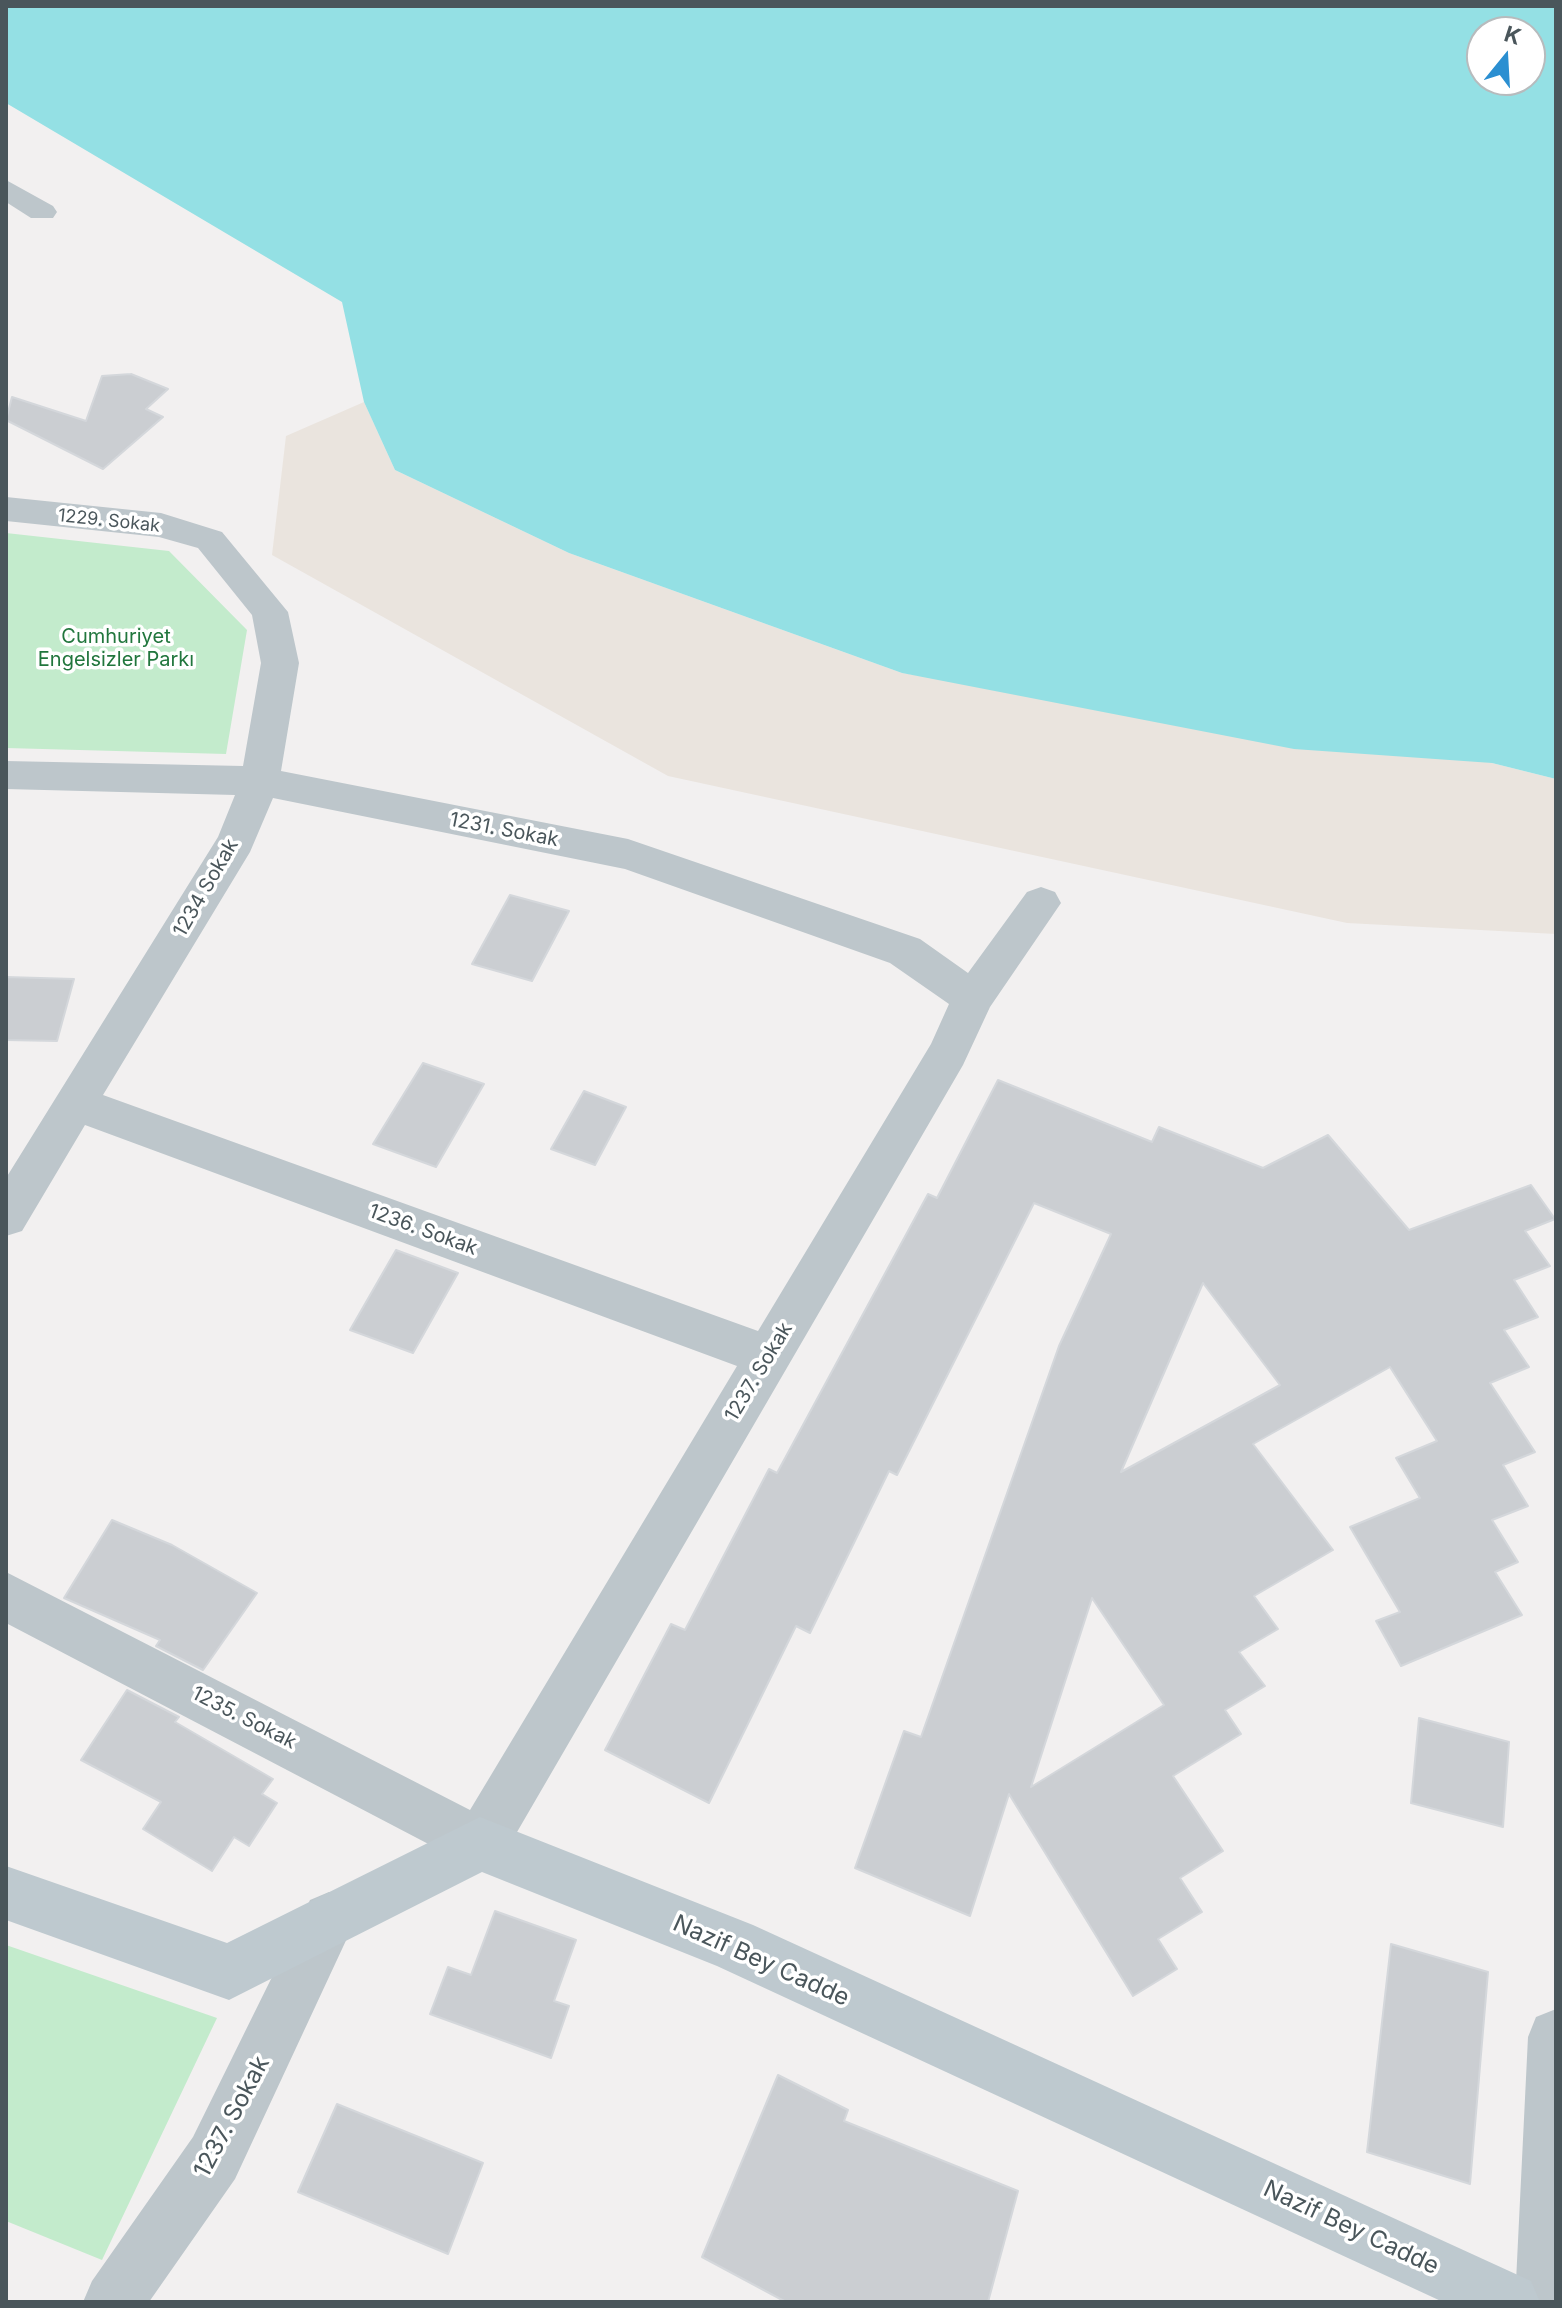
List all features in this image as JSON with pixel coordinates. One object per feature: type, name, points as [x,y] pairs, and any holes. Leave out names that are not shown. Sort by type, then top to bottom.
[{"type":"street","points":[[6,189],[42,212]]},
{"type":"street","name":"1229. Sokak","points":[[6,509],[161,525],[210,540]]},
{"type":"street","name":"1234 Sokak","points":[[6,1217],[236,841],[260,781],[280,663],[270,612],[210,540]]},
{"type":"street","name":"1231. Sokak","points":[[6,775],[260,781],[628,854],[905,951],[973,998]]},
{"type":"street","name":"1237. Sokak","points":[[480,1844],[948,1053],[973,998],[1041,903]]},
{"type":"street","name":"1236. Sokak","points":[[77,1104],[768,1356]]},
{"type":"street","name":"1235. Sokak","points":[[6,1596],[480,1844]]},
{"type":"street","points":[[6,1893],[229,1972],[272,1953],[329,1919],[480,1844]]},
{"type":"street","name":"Nazif Bey Cadde","points":[[480,1844],[733,1945],[1510,2302]]},
{"type":"street","name":"1237. Sokak","points":[[113,2302],[214,2158],[329,1919]]},
{"type":"street","points":[[1545,2302],[1556,2037]]},
{"type":"green space","name":"Cumhuriyet Engelsizler Parkı","points":[[6,533],[169,551],[247,630],[226,754],[6,748]]},
{"type":"green space","points":[[6,1945],[217,2018],[102,2260],[6,2221]]},
{"type":"sand","points":[[364,402],[395,470],[569,553],[902,673],[1492,763],[1556,779],[1556,934],[1347,923],[668,776],[272,555],[286,436]]},
{"type":"water","points":[[6,6],[1556,6],[1556,779],[1492,763],[1294,749],[902,673],[569,553],[395,470],[364,402],[342,302],[6,103]]},
{"type":"building","points":[[131,374],[168,389],[146,409],[163,417],[103,469],[6,420],[12,397],[86,421],[102,376]]},
{"type":"building","points":[[510,895],[569,911],[532,981],[472,964]]},
{"type":"building","points":[[6,977],[74,979],[57,1041],[6,1040]]},
{"type":"building","points":[[423,1063],[484,1084],[436,1167],[373,1144]]},
{"type":"building","points":[[998,1080],[1152,1142],[1159,1127],[1263,1168],[1328,1135],[1409,1230],[1531,1185],[1555,1219],[1525,1231],[1550,1266],[1514,1280],[1538,1317],[1504,1330],[1529,1367],[1490,1383],[1535,1452],[1503,1465],[1528,1506],[1492,1520],[1518,1562],[1495,1572],[1522,1615],[1401,1666],[1376,1621],[1400,1612],[1350,1527],[1420,1498],[1396,1458],[1437,1441],[1390,1367],[1253,1444],[1333,1550],[1254,1596],[1278,1629],[1239,1652],[1265,1686],[1225,1710],[1241,1734],[1173,1776],[1223,1851],[1180,1878],[1202,1912],[1158,1939],[1177,1969],[1133,1996],[1009,1794],[970,1916],[855,1868],[904,1731],[921,1737],[1059,1346],[1111,1234],[1034,1203],[897,1475],[889,1471],[810,1633],[796,1626],[709,1803],[605,1750],[671,1624],[685,1630],[769,1469],[777,1473],[928,1194],[937,1198]],"holes":[[[1203,1283],[1280,1385],[1121,1472]],[[1092,1598],[1164,1705],[1031,1787]]]},
{"type":"building","points":[[584,1091],[626,1107],[595,1165],[551,1149]]},
{"type":"building","points":[[396,1250],[458,1273],[413,1353],[350,1330]]},
{"type":"building","points":[[112,1520],[172,1545],[257,1593],[203,1670],[156,1646],[160,1640],[64,1598]]},
{"type":"building","points":[[127,1690],[179,1717],[175,1722],[273,1779],[262,1794],[277,1803],[249,1846],[234,1837],[212,1871],[143,1829],[161,1802],[81,1760]]},
{"type":"building","points":[[1419,1718],[1509,1742],[1503,1827],[1411,1803]]},
{"type":"building","points":[[495,1911],[576,1940],[554,2001],[569,2006],[551,2058],[430,2014],[448,1967],[471,1975]]},
{"type":"building","points":[[1391,1944],[1488,1972],[1470,2184],[1367,2152]]},
{"type":"building","points":[[778,2075],[848,2110],[844,2121],[1018,2191],[988,2302],[786,2302],[702,2257]]},
{"type":"building","points":[[337,2104],[483,2163],[448,2254],[298,2192]]}]
